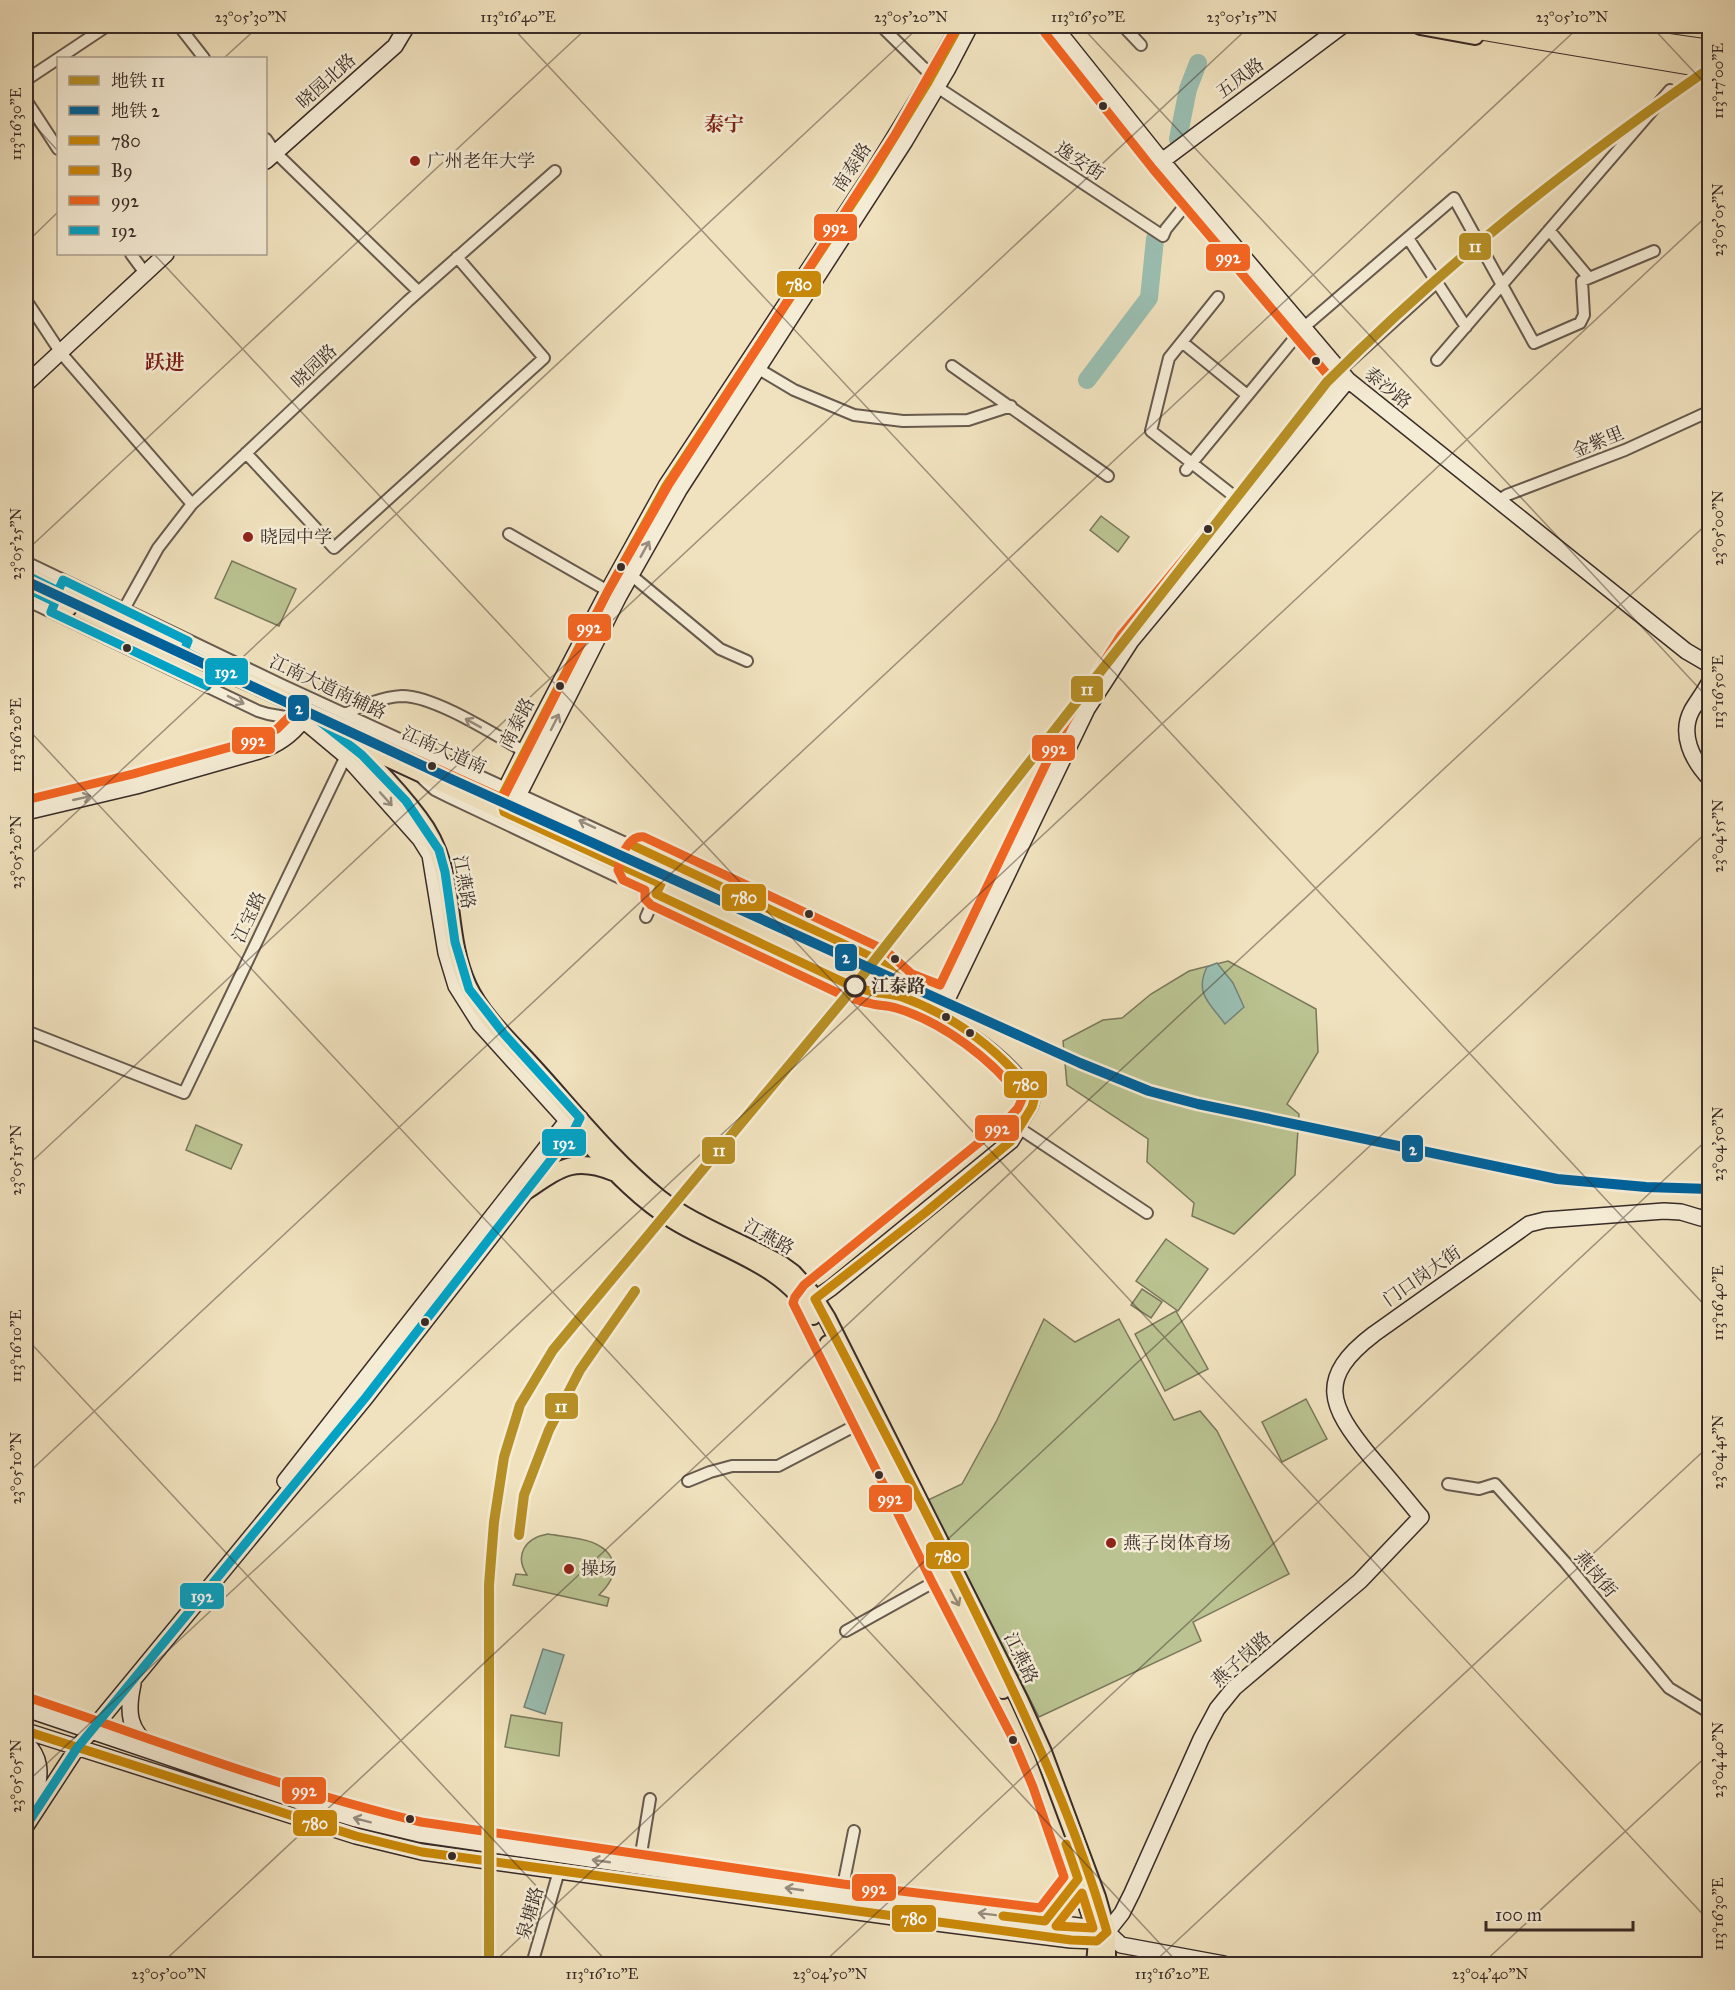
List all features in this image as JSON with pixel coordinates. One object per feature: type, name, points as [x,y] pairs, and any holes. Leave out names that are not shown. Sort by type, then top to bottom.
[{"type":"highway","points":[[1460,26],[1709,62]]},
{"type":"highway","points":[[1541,26],[1709,62]]},
{"type":"main road","name":"晓园北路","points":[[270,156],[394,46],[407,26]]},
{"type":"main road","name":"南泰路","points":[[934,82],[959,26]]},
{"type":"main road","name":"南泰路","points":[[509,799],[608,591],[666,486],[835,249],[970,26]]},
{"type":"main road","name":"泰沙路","points":[[1054,26],[1162,161],[1343,375],[1686,651],[1710,665]]},
{"type":"main road","name":"五凤路","points":[[1162,161],[1342,26]]},
{"type":"main road","points":[[1420,26],[1566,52],[1709,62]]},
{"type":"main road","points":[[1581,26],[1709,62]]},
{"type":"main road","points":[[26,384],[165,255]]},
{"type":"main road","name":"南泰路","points":[[531,755],[752,365]]},
{"type":"main road","points":[[943,1008],[1087,709],[1131,641],[1244,504],[1343,375]]},
{"type":"main road","name":"江南大道南","points":[[26,575],[57,596],[181,656],[509,799],[833,958],[943,1008]]},
{"type":"main road","name":"江南大道南","points":[[26,588],[57,596]]},
{"type":"main road","points":[[1710,681],[1687,722],[1686,733],[1690,750],[1710,779]]},
{"type":"main road","points":[[26,812],[143,784],[266,749],[284,740],[309,711]]},
{"type":"main road","name":"江燕路","points":[[309,711],[362,755],[419,818],[439,850],[445,872],[455,942],[470,989],[614,1172],[657,1210],[699,1235],[762,1266],[811,1299],[866,1420],[1026,1738],[1100,1934],[1095,1965]]},
{"type":"main road","name":"江燕路","points":[[309,711],[346,756],[409,825],[430,855],[450,970],[470,1011],[574,1123],[660,1198],[782,1265],[793,1273],[811,1299],[919,1498],[1015,1690],[1065,1809],[1097,1897],[1100,1934],[1107,1965]]},
{"type":"main road","name":"江南大道南","points":[[341,737],[417,772],[509,799]]},
{"type":"main road","points":[[399,795],[404,781],[417,772]]},
{"type":"main road","name":"江南大道南","points":[[635,859],[658,889],[833,958]]},
{"type":"main road","points":[[87,1729],[134,1681],[359,1406],[526,1191],[574,1123]]},
{"type":"main road","points":[[26,1808],[127,1675],[574,1123]]},
{"type":"main road","points":[[811,1299],[846,1275],[1011,1141],[1019,1128]]},
{"type":"main road","points":[[526,1191],[552,1174],[576,1164],[597,1166],[614,1172]]},
{"type":"main road","name":"门口岗大街","points":[[1421,1517],[1354,1437],[1339,1414],[1336,1404],[1336,1385],[1339,1372],[1350,1354],[1374,1334],[1529,1224],[1545,1220],[1650,1211],[1674,1211],[1701,1218],[1710,1215]]},
{"type":"main road","name":"燕子岗路","points":[[1100,1934],[1122,1913],[1201,1738],[1226,1697],[1360,1581],[1421,1517]]},
{"type":"main road","points":[[134,1681],[129,1707],[133,1726],[138,1736],[160,1752]]},
{"type":"main road","points":[[31,1710],[160,1752],[307,1804],[356,1819],[419,1834],[841,1896],[1045,1921],[1100,1934],[1121,1945],[1224,1965]]},
{"type":"main road","points":[[26,1735],[39,1723],[31,1710]]},
{"type":"main road","points":[[26,1735],[127,1763],[385,1844],[422,1852],[1042,1937],[1100,1934]]},
{"type":"main road","points":[[26,1735],[38,1757],[39,1779],[36,1793]]},
{"type":"main road","points":[[26,1826],[72,1747]]},
{"type":"main road","points":[[1042,1937],[1045,1921],[1078,1879]]},
{"type":"street","points":[[60,57],[107,26]]},
{"type":"street","points":[[179,26],[203,57]]},
{"type":"street","points":[[881,26],[934,82]]},
{"type":"street","points":[[1122,26],[1141,45]]},
{"type":"street","points":[[26,80],[57,59]]},
{"type":"street","name":"逸安街","points":[[934,82],[1163,236],[1192,197]]},
{"type":"street","points":[[1437,360],[1670,90]]},
{"type":"street","points":[[26,100],[57,147]]},
{"type":"street","points":[[270,156],[418,291]]},
{"type":"street","name":"晓园路","points":[[124,609],[158,548],[192,504],[418,291],[555,171]]},
{"type":"street","points":[[1189,466],[1303,328],[1454,198],[1534,343],[1580,323],[1584,315],[1582,281],[1653,251]]},
{"type":"street","points":[[1550,230],[1589,278]]},
{"type":"street","points":[[1408,238],[1466,327]]},
{"type":"street","points":[[131,255],[145,273]]},
{"type":"street","points":[[246,453],[334,548],[544,358],[457,257]]},
{"type":"street","points":[[1343,375],[1437,282]]},
{"type":"street","points":[[1218,297],[1169,358],[1151,431],[1189,466],[1244,504]]},
{"type":"street","points":[[26,300],[61,353],[192,504]]},
{"type":"street","points":[[1182,342],[1247,395]]},
{"type":"street","points":[[752,365],[794,390],[854,414],[903,421],[968,420],[1011,406]]},
{"type":"street","points":[[952,366],[1108,476]]},
{"type":"street","name":"金紫里","points":[[1497,501],[1625,450],[1710,411]]},
{"type":"street","points":[[508,534],[608,591]]},
{"type":"street","points":[[26,562],[57,596]]},
{"type":"street","points":[[631,575],[720,649],[747,661]]},
{"type":"street","points":[[26,600],[57,596],[124,609],[181,656]]},
{"type":"street","points":[[345,714],[375,702],[404,696],[445,708],[531,755]]},
{"type":"street","name":"江南大道南辅路","points":[[309,711],[345,714],[509,799],[635,859]]},
{"type":"street","name":"江宝路","points":[[26,1031],[184,1093],[346,756]]},
{"type":"street","points":[[417,772],[426,783],[449,797],[658,889],[646,917]]},
{"type":"street","points":[[833,958],[880,961],[902,990]]},
{"type":"street","points":[[943,1008],[1005,1060],[1035,1096],[1019,1128],[1148,1213]]},
{"type":"street","points":[[687,1481],[732,1466],[778,1466],[866,1420]]},
{"type":"street","name":"燕岗街","points":[[1448,1484],[1479,1489],[1495,1484],[1572,1571],[1669,1688],[1710,1713]]},
{"type":"street","points":[[846,1631],[943,1577]]},
{"type":"street","points":[[127,1763],[134,1744]]},
{"type":"street","points":[[639,1866],[650,1799]]},
{"type":"street","points":[[841,1896],[854,1831]]},
{"type":"street","name":"泉塘路","points":[[532,1965],[559,1871]]},
{"type":"green space","points":[[1101,516],[1129,537],[1118,552],[1090,530]]},
{"type":"green space","points":[[232,561],[296,589],[279,626],[215,598]]},
{"type":"green space","points":[[1228,961],[1316,1009],[1318,1052],[1287,1104],[1299,1114],[1295,1175],[1234,1234],[1192,1216],[1194,1203],[1147,1162],[1148,1139],[1067,1085],[1063,1041],[1103,1020],[1122,1018],[1151,994],[1189,971]]},
{"type":"green space","points":[[196,1125],[242,1145],[231,1169],[186,1150]]},
{"type":"green space","points":[[1166,1239],[1208,1269],[1178,1311],[1136,1281]]},
{"type":"green space","points":[[1142,1289],[1162,1302],[1151,1318],[1131,1305]]},
{"type":"green space","points":[[1176,1311],[1208,1369],[1165,1391],[1135,1334]]},
{"type":"green space","name":"燕子岗体育场","points":[[1044,1319],[1075,1342],[1119,1319],[1174,1420],[1200,1411],[1217,1431],[1289,1574],[1193,1622],[1201,1641],[1039,1717],[928,1500],[962,1484],[997,1420]]},
{"type":"green space","points":[[1306,1399],[1327,1439],[1282,1462],[1262,1422]]},
{"type":"green space","name":"操场","points":[[548,1534],[585,1540],[594,1543],[609,1554],[613,1562],[613,1572],[608,1584],[599,1595],[609,1598],[607,1606],[513,1585],[516,1574],[527,1575],[522,1561],[524,1548],[533,1539]]},
{"type":"green space","points":[[511,1715],[562,1723],[559,1756],[505,1747]]},
{"type":"water","points":[[1217,963],[1233,983],[1244,1007],[1225,1024],[1209,1004],[1202,984],[1207,967]]},
{"type":"water","points":[[543,1649],[564,1655],[545,1714],[524,1707]]},
{"type":"waterway","points":[[1178,139],[1188,89],[1198,63]]},
{"type":"waterway","points":[[1087,380],[1149,298],[1155,239]]},
{"type":"metro line","name":"11","points":[[489,1964],[489,1585],[494,1522],[504,1457],[520,1405],[553,1350],[845,998],[1327,382],[1418,296],[1511,216],[1608,141],[1710,68]]},
{"type":"metro line","name":"2","points":[[26,581],[451,779],[1080,1063],[1149,1091],[1198,1104],[1557,1179],[1646,1187],[1710,1189]]},
{"type":"metro line","name":"11","points":[[519,1535],[524,1495],[549,1430],[580,1370],[635,1291]]},
{"type":"transit line","name":"992","points":[[26,800],[133,774],[255,740],[277,729],[295,711],[303,708],[502,798],[608,591],[669,484],[895,135],[957,26]]},
{"type":"transit line","name":"780","points":[[26,1731],[356,1836],[422,1852],[1071,1940],[1097,1941],[1107,1932],[1079,1846],[1027,1720],[931,1522],[815,1299],[926,1212],[1011,1141],[1032,1107],[1035,1096],[992,1050],[940,1014],[902,997],[866,990],[843,982],[656,894],[661,884],[504,812],[501,798],[608,591],[666,486],[873,172],[927,84],[959,26]]},
{"type":"transit line","name":"992","points":[[30,1698],[322,1796],[421,1822],[843,1884],[1040,1908],[1064,1877],[1033,1787],[1012,1737],[793,1303],[804,1285],[1008,1119],[1018,1108],[1022,1099],[997,1070],[949,1033],[914,1014],[838,993],[651,905],[645,899],[645,890],[623,880],[618,870],[623,853],[630,843],[638,837],[644,837],[885,950],[912,974],[940,985],[1066,722],[1121,635],[1332,380],[1153,169],[1045,33]]},
{"type":"transit line","name":"192","points":[[26,575],[58,591],[63,580],[188,641],[184,651],[308,712],[362,755],[406,801],[439,850],[445,872],[455,942],[469,989],[504,1034],[580,1118],[574,1130],[366,1397],[77,1748],[26,1826]]},
{"type":"transit line","name":"192","points":[[28,589],[55,602],[51,612],[207,686]]},
{"type":"transit line","name":"780","points":[[634,846],[880,961],[906,984],[930,995]]},
{"type":"transit line","name":"780","points":[[1003,1916],[1045,1921],[1078,1879],[1066,1844]]},
{"type":"transit line","name":"B9","points":[[1082,1893],[1093,1928],[1056,1926],[1082,1893]]},
{"type":"place","name":"广州老年大学","points":[[415,161]]},
{"type":"place","name":"晓园中学","points":[[248,537]]},
{"type":"place","name":"江泰路","points":[[855,986]]},
{"type":"place","name":"燕子岗体育场","points":[[1111,1543]]},
{"type":"place","name":"操场","points":[[569,1569]]},
{"type":"district","name":"泰宁","points":[[724,124]]},
{"type":"district","name":"跃进","points":[[165,362]]}]
